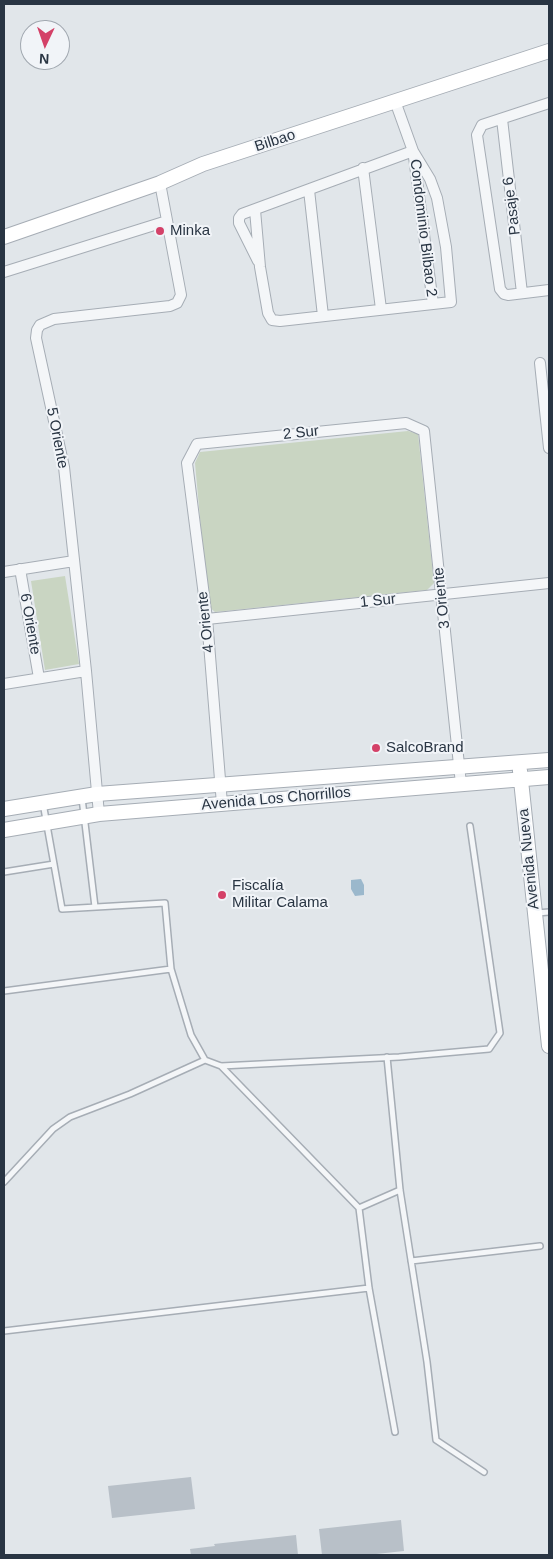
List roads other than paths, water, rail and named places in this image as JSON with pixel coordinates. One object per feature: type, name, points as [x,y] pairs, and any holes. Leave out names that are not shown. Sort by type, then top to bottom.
[{"type":"street","name":"Bilbao","points":[[4,237],[160,182],[203,164],[549,51]]},
{"type":"street","name":"Condominio Bilbao 2","points":[[255,210],[260,267],[268,313],[272,320],[280,321],[451,302],[446,247],[436,198],[430,179],[414,150],[395,101]]},
{"type":"street","points":[[502,119],[549,103]]},
{"type":"street","name":"Pasaje 6","points":[[502,119],[522,294],[504,294],[499,285],[477,136],[482,125],[502,119]]},
{"type":"street","name":"Condominio Bilbao 2","points":[[260,267],[238,220],[242,214],[414,150]]},
{"type":"street","name":"Condominio Bilbao 2","points":[[414,150],[433,304]]},
{"type":"street","points":[[363,168],[381,309]]},
{"type":"street","name":"5 Oriente","points":[[99,814],[86,670],[64,467],[36,338],[40,325],[54,319],[170,306],[177,303],[181,296],[160,182]]},
{"type":"street","points":[[309,190],[323,316]]},
{"type":"street","points":[[4,272],[167,221]]},
{"type":"street","points":[[522,294],[549,290]]},
{"type":"street","points":[[540,363],[545,376],[549,448]]},
{"type":"street","name":"2 Sur","points":[[197,444],[406,423]]},
{"type":"street","name":"3 Oriente","points":[[406,423],[424,431],[460,784]]},
{"type":"street","name":"4 Oriente","points":[[197,444],[187,463],[207,619],[222,804]]},
{"type":"street","points":[[4,572],[74,561]]},
{"type":"street","name":"6 Oriente","points":[[20,569],[39,678]]},
{"type":"street","name":"1 Sur","points":[[207,619],[549,583]]},
{"type":"street","points":[[4,684],[86,670]]},
{"type":"street","name":"Avenida Los Chorrillos","points":[[4,809],[97,794],[549,760]]},
{"type":"street","name":"Avenida Nueva","points":[[519,762],[535,913],[547,998],[549,1046]]},
{"type":"street","points":[[356,775],[357,793]]},
{"type":"street","name":"Avenida Los Chorrillos","points":[[4,830],[99,814],[549,777]]},
{"type":"lane","points":[[82,796],[95,907]]},
{"type":"lane","points":[[43,802],[62,909],[165,903],[171,969],[191,1035],[204,1060],[221,1066],[387,1057],[489,1049],[500,1033],[470,826]]},
{"type":"lane","points":[[4,872],[54,864]]},
{"type":"lane","points":[[535,913],[549,912]]},
{"type":"lane","points":[[4,991],[171,969]]},
{"type":"lane","points":[[387,1057],[400,1190],[436,1440],[484,1472]]},
{"type":"lane","points":[[4,1182],[53,1129],[70,1117],[130,1094],[204,1060]]},
{"type":"lane","points":[[221,1066],[359,1208],[369,1288],[395,1432]]},
{"type":"lane","points":[[359,1208],[400,1190]]},
{"type":"lane","points":[[411,1261],[540,1246]]},
{"type":"lane","points":[[4,1331],[369,1288]]},
{"type":"water","points":[[361,879],[364,885],[364,895],[355,896],[351,889],[351,880]]},
{"type":"place","name":"Minka","points":[[160,231]]},
{"type":"place","name":"SalcoBrand","points":[[376,748]]},
{"type":"place","name":"Fiscalía Militar Calama","points":[[222,895]]}]
